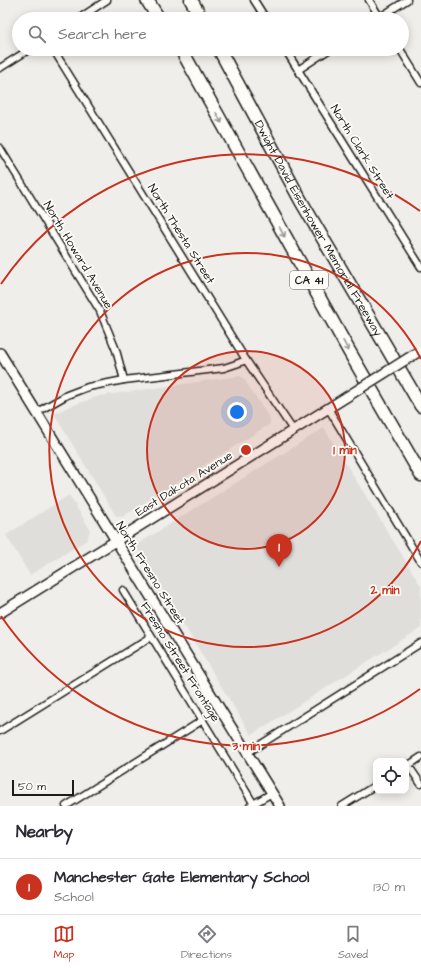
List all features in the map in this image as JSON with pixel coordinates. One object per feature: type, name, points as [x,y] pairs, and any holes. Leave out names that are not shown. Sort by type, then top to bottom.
[{"type":"highway","points":[[147,0],[155,12]]},
{"type":"highway","points":[[154,0],[160,12]]},
{"type":"highway","points":[[191,0],[198,12]]},
{"type":"highway","points":[[199,0],[205,12]]},
{"type":"highway","points":[[182,56],[200,84]]},
{"type":"highway","name":"CA 41","points":[[185,56],[349,351],[421,475]]},
{"type":"highway","name":"Dwight David Eisenhower Memorial Freeway","points":[[224,56],[301,201],[421,406]]},
{"type":"main road","name":"East Dakota Avenue","points":[[0,613],[420,351]]},
{"type":"main road","name":"North Fresno Street","points":[[0,353],[280,806]]},
{"type":"street","points":[[89,12],[108,0]]},
{"type":"street","points":[[254,0],[262,12]]},
{"type":"street","points":[[369,0],[376,12]]},
{"type":"street","points":[[388,12],[407,0]]},
{"type":"street","points":[[0,68],[19,56]]},
{"type":"street","name":"North Thesta Street","points":[[57,56],[246,360],[292,430]]},
{"type":"street","name":"North Clark Street","points":[[289,56],[421,268]]},
{"type":"street","points":[[298,70],[319,56]]},
{"type":"street","points":[[404,56],[421,83]]},
{"type":"street","name":"North Howard Avenue","points":[[0,148],[100,311],[116,350],[124,380]]},
{"type":"street","points":[[37,412],[67,395],[88,387],[124,380],[224,368],[246,360]]},
{"type":"street","points":[[328,408],[421,562]]},
{"type":"street","name":"Fresno Street Frontage","points":[[123,590],[253,805]]},
{"type":"street","points":[[0,731],[151,637]]},
{"type":"street","points":[[247,753],[421,643]]},
{"type":"street","points":[[66,806],[203,720]]},
{"type":"street","points":[[409,765],[421,757]]},
{"type":"street","points":[[409,769],[421,784]]},
{"type":"street","points":[[342,806],[373,787]]},
{"type":"street","points":[[253,805],[272,793]]},
{"type":"shaded area","points":[[240,376],[244,379],[270,419],[270,424],[122,517],[116,516],[54,414],[68,407],[99,396]]},
{"type":"shaded area","points":[[324,428],[421,586],[421,628],[251,735],[137,548],[138,544]]},
{"type":"shaded area","points":[[69,495],[90,529],[87,540],[30,575],[6,535]]},
{"type":"place","name":"Manchester Gate Elementary School","points":[[279,567]]}]
